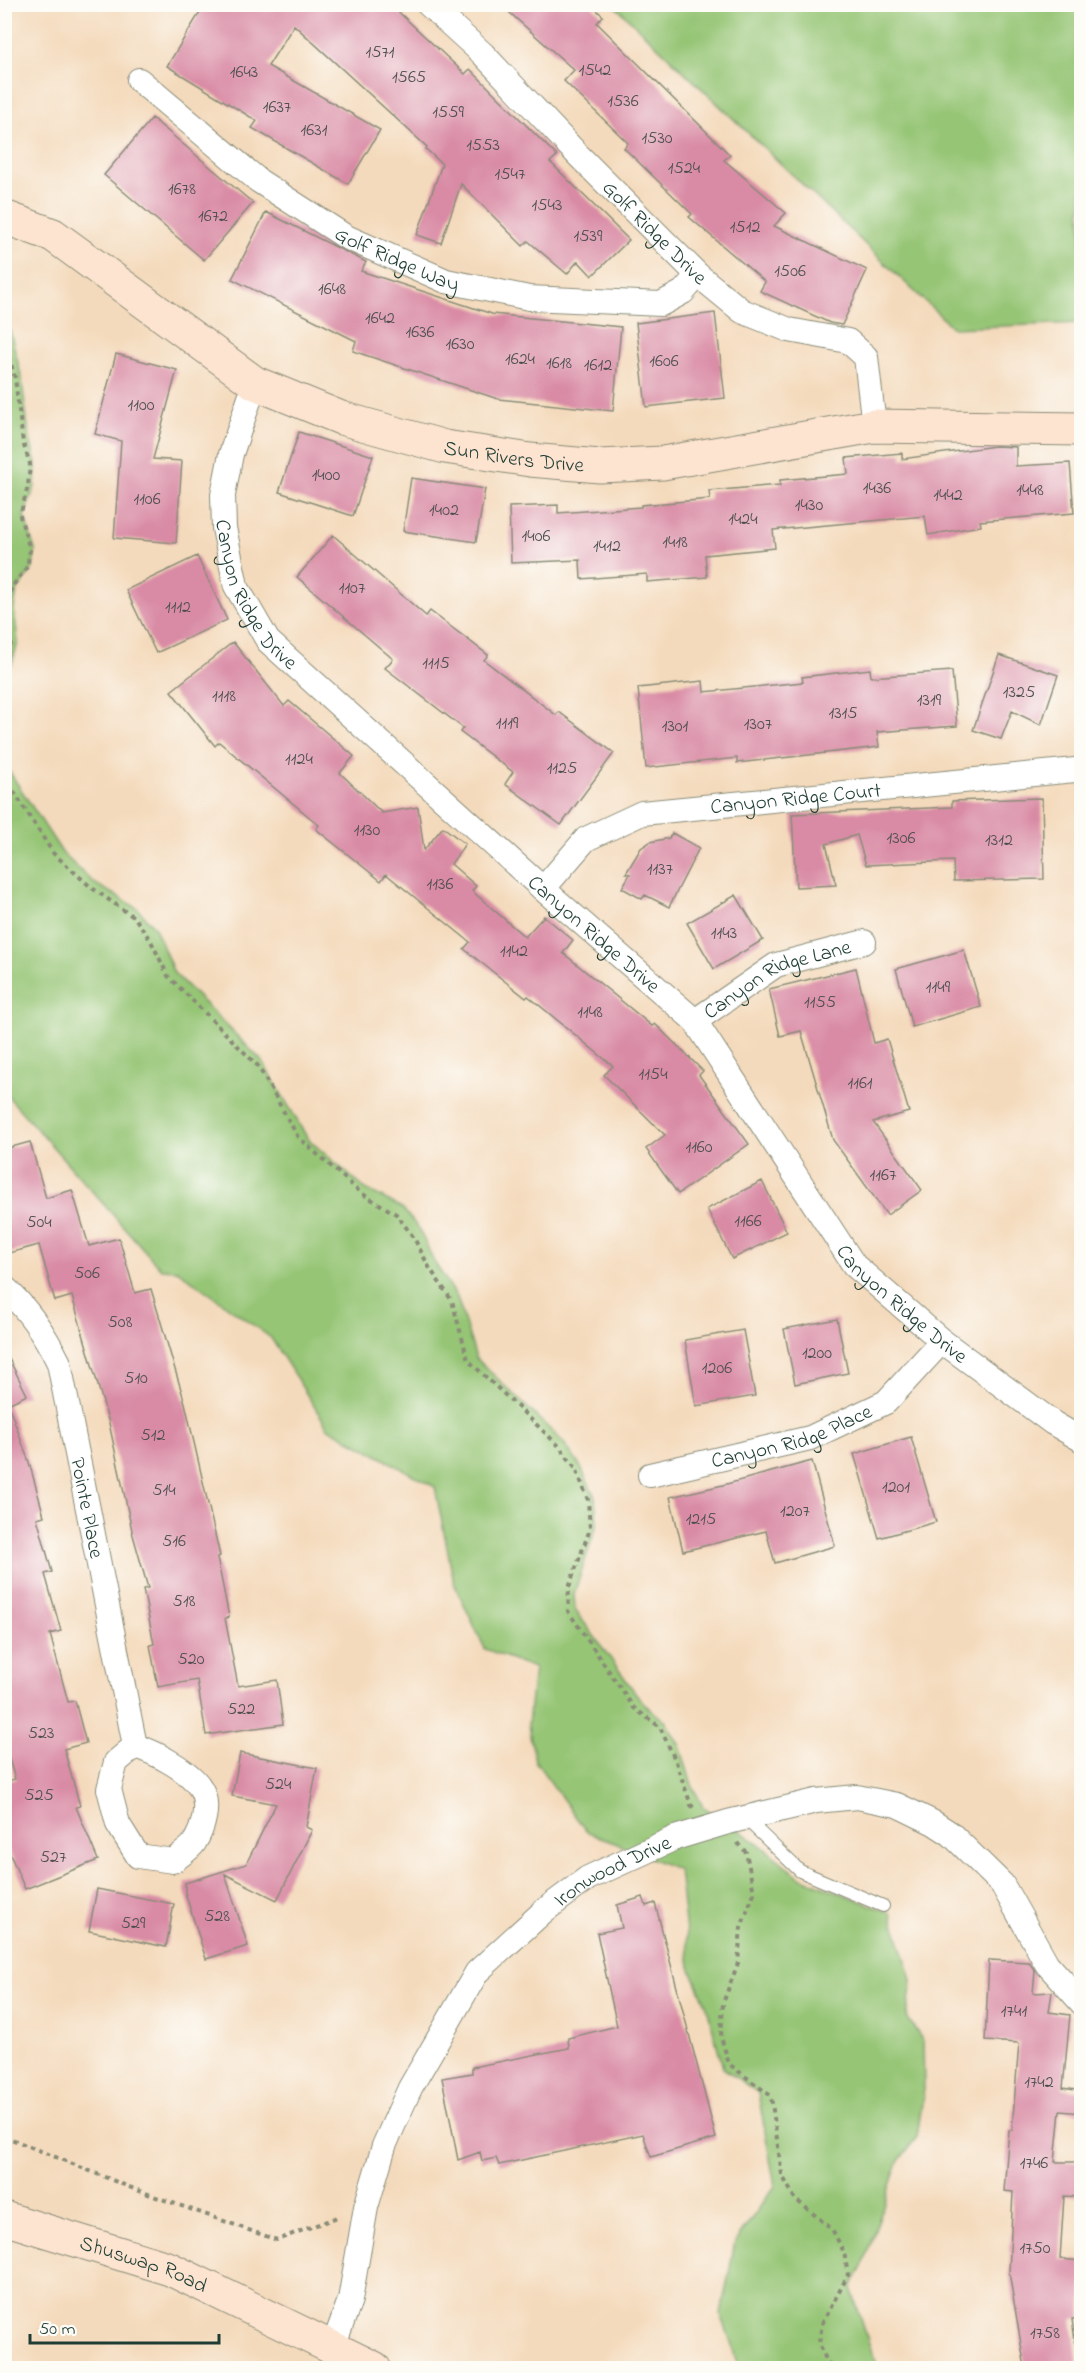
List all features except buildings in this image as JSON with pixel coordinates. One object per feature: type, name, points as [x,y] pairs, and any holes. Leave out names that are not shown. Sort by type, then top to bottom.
[{"type":"street","name":"Golf Ridge Drive","points":[[428,4],[483,54],[579,156],[698,275],[742,311],[789,330],[848,341],[866,357],[874,426]]},
{"type":"street","name":"Golf Ridge Way","points":[[139,80],[269,188],[346,237],[446,281],[529,298],[661,303],[683,292],[698,275]]},
{"type":"street","name":"Sun Rivers Drive","points":[[4,217],[53,235],[255,382],[341,418],[445,447],[530,460],[600,466],[663,463],[874,426],[1082,429]]},
{"type":"street","name":"Canyon Ridge Drive","points":[[255,382],[231,454],[223,495],[224,528],[236,586],[268,641],[543,889],[695,1021],[854,1265],[942,1341],[1053,1423],[1082,1440]]},
{"type":"street","name":"Canyon Ridge Court","points":[[543,889],[586,838],[642,813],[1075,770]]},
{"type":"street","name":"Canyon Ridge Lane","points":[[695,1021],[776,964],[864,942]]},
{"type":"street","name":"Pointe Place","points":[[4,1287],[23,1304],[44,1333],[59,1364],[135,1746]]},
{"type":"street","name":"Canyon Ridge Place","points":[[650,1475],[810,1438],[886,1402],[942,1341]]},
{"type":"street","points":[[135,1746],[154,1752],[183,1771],[201,1790],[206,1816],[193,1843],[173,1861],[138,1856],[118,1824],[109,1789],[116,1762],[135,1746]]},
{"type":"street","name":"Ironwood Drive","points":[[333,2347],[350,2300],[366,2207],[374,2176],[396,2117],[425,2060],[477,1972],[545,1910],[588,1878],[675,1838],[801,1803],[857,1797],[897,1805],[951,1834],[1002,1884],[1047,1964],[1082,2003]]},
{"type":"street","name":"Shuswap Road","points":[[4,2218],[170,2269],[374,2368]]},
{"type":"lane","points":[[745,1818],[800,1872],[883,1906]]},
{"type":"path","points":[[4,339],[15,378],[23,443],[30,464],[28,486],[20,516],[30,549],[27,567],[11,588],[8,613],[11,644],[4,664]]},
{"type":"path","points":[[4,776],[53,853],[92,888],[135,918],[151,941],[168,976],[258,1066],[298,1137],[361,1193],[396,1214],[414,1238],[429,1267],[452,1301],[468,1360],[558,1445],[576,1468],[588,1500],[590,1529],[568,1587],[568,1611],[634,1708],[660,1726],[691,1805],[746,1852],[754,1893],[741,1928],[738,1963],[723,2003],[721,2037],[729,2064],[771,2096],[782,2175],[795,2199],[832,2229],[844,2252],[848,2275],[822,2324],[819,2343],[827,2362],[834,2368]]},
{"type":"path","points":[[4,2136],[134,2189],[278,2240],[366,2207]]},
{"type":"green space","points":[[614,5],[1081,5],[1081,323],[953,328]]},
{"type":"green space","points":[[4,315],[6,315],[21,375],[29,435],[36,464],[35,486],[24,516],[35,550],[33,568],[17,591],[14,609],[18,642],[12,664],[5,673]]},
{"type":"green space","points":[[5,765],[63,854],[94,883],[137,908],[155,928],[174,973],[262,1061],[308,1139],[364,1188],[402,1208],[419,1229],[434,1262],[457,1297],[476,1358],[563,1442],[580,1466],[595,1497],[597,1524],[574,1594],[575,1610],[643,1703],[666,1722],[680,1746],[692,1785],[703,1807],[758,1843],[800,1877],[891,1913],[912,1980],[907,2017],[923,2041],[924,2089],[917,2137],[898,2162],[865,2260],[851,2288],[877,2368],[740,2368],[721,2314],[735,2242],[775,2186],[758,2093],[723,2068],[707,2007],[690,1967],[679,1870],[586,1831],[535,1761],[528,1725],[534,1668],[485,1649],[454,1583],[435,1487],[328,1428],[271,1338],[177,1270],[161,1269],[5,1093]]}]
